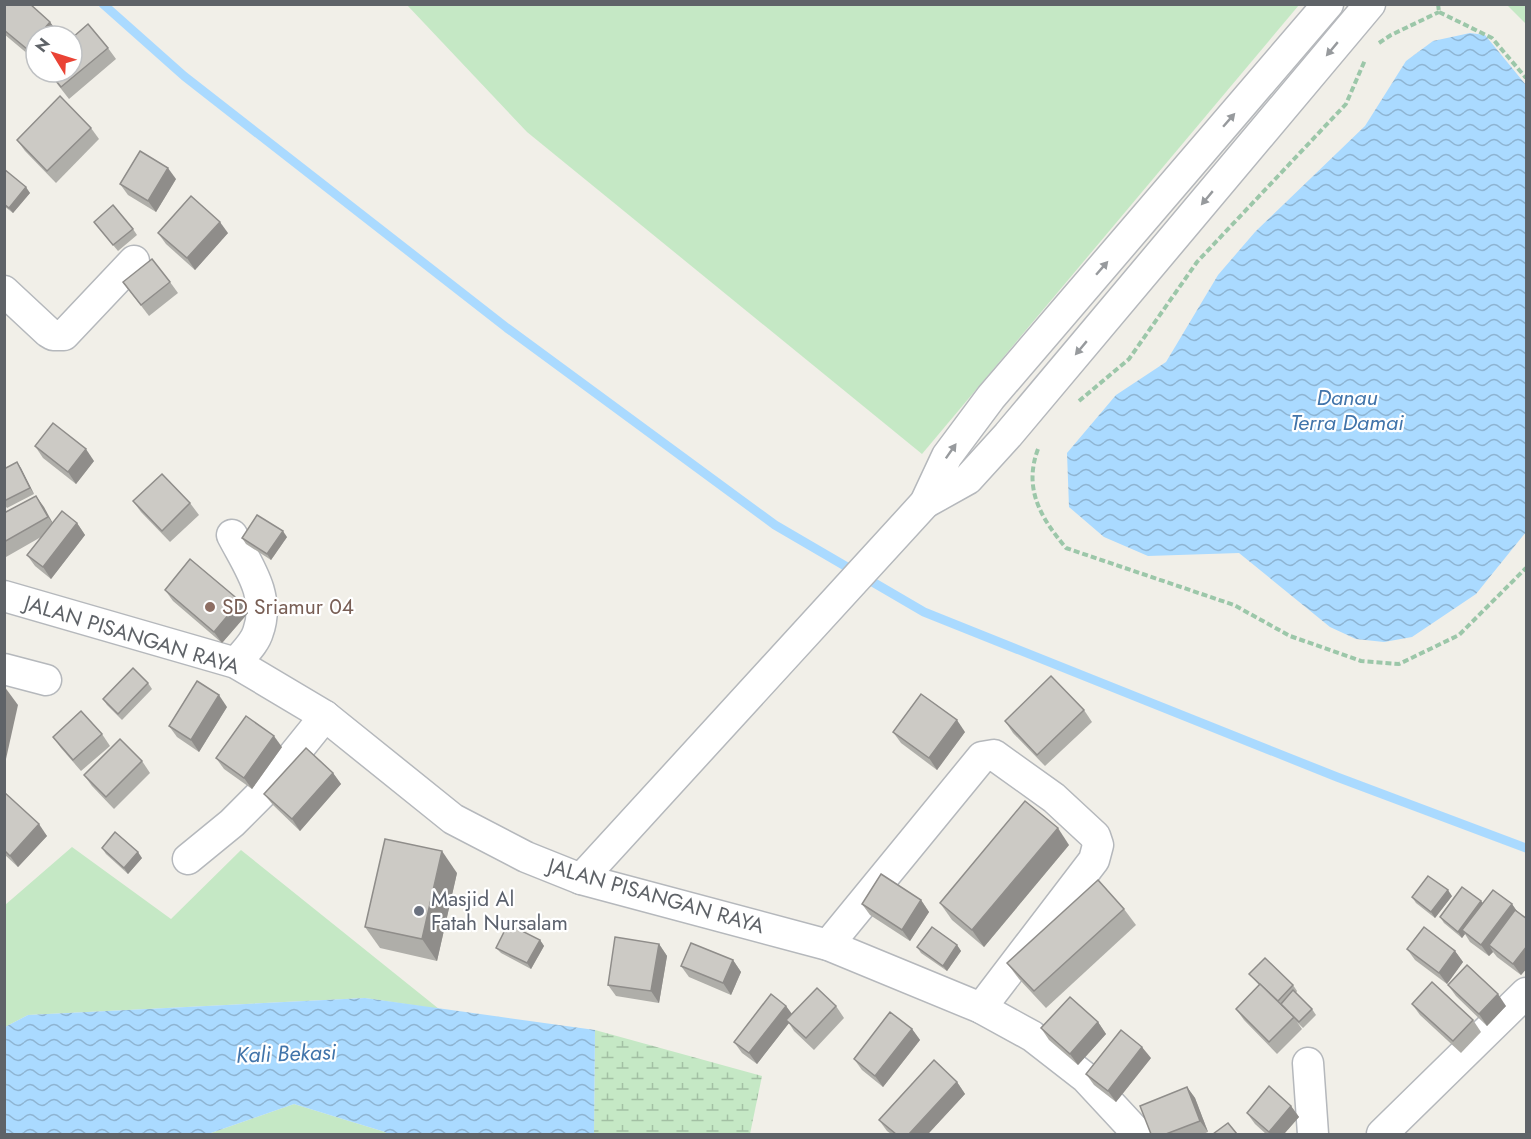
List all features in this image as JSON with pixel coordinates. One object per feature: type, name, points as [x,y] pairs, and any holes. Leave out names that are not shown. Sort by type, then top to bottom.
[{"type":"street","points":[[581,879],[925,503],[947,456],[991,397],[1328,4]]},
{"type":"street","points":[[925,503],[968,479],[1370,4]]},
{"type":"street","points":[[4,291],[48,332],[53,335],[64,335],[134,261]]},
{"type":"street","points":[[232,536],[260,588],[262,600],[258,634],[236,663]]},
{"type":"street","name":"JALAN PISANGAN RAYA","points":[[4,596],[236,663],[325,716],[453,819],[526,857],[581,879],[828,945],[981,1008],[1032,1036],[1086,1078],[1129,1131]]},
{"type":"street","points":[[4,669],[46,681]]},
{"type":"street","points":[[188,858],[232,823],[267,788],[325,716]]},
{"type":"street","points":[[828,945],[982,757],[994,754],[1054,798],[1095,836],[1098,845],[1094,860],[981,1008]]},
{"type":"street","points":[[1382,1134],[1527,993]]},
{"type":"street","points":[[1308,1063],[1313,1134]]},
{"type":"path","points":[[1438,4],[1439,12]]},
{"type":"path","points":[[1377,45],[1390,35],[1439,12]]},
{"type":"path","points":[[1439,12],[1492,38],[1527,78]]},
{"type":"path","points":[[1075,404],[1129,359],[1197,262],[1346,104],[1365,59]]},
{"type":"path","points":[[1042,442],[1037,451],[1034,466],[1035,502],[1050,529],[1066,548],[1234,605],[1290,636],[1361,661],[1399,664],[1459,635],[1527,568]]},
{"type":"green space","points":[[407,5],[1299,5],[922,454],[527,132]]},
{"type":"green space","points":[[1507,5],[1526,5],[1526,24]]},
{"type":"green space","points":[[72,847],[171,919],[241,850],[439,1009],[365,998],[28,1015],[5,1027],[5,905]]},
{"type":"green space","points":[[595,1030],[762,1076],[750,1134],[594,1134]]},
{"type":"green space","points":[[294,1104],[385,1132],[387,1134],[208,1134]]},
{"type":"water","name":"Danau Terra Damai","points":[[1470,33],[1485,35],[1526,85],[1526,532],[1476,594],[1412,637],[1384,642],[1356,639],[1330,627],[1239,553],[1148,556],[1104,537],[1069,507],[1067,453],[1116,395],[1166,362],[1218,275],[1255,232],[1365,126],[1406,61],[1433,41]]},
{"type":"water","name":"Kali Bekasi","points":[[365,998],[595,1030],[594,1134],[387,1134],[294,1104],[208,1134],[5,1134],[5,1027],[28,1015]]},
{"type":"building","points":[[4,4],[30,4],[50,22],[48,24],[24,24],[24,47],[4,30]]},
{"type":"building","points":[[88,24],[108,48],[84,68],[84,28]]},
{"type":"building","points":[[60,96],[91,128],[47,171],[17,140]]},
{"type":"building","points":[[140,151],[168,168],[148,201],[120,184]]},
{"type":"building","points":[[4,169],[26,187],[9,208],[4,204]]},
{"type":"building","points":[[191,196],[220,222],[187,258],[158,233]]},
{"type":"building","points":[[113,205],[133,229],[113,245],[94,222]]},
{"type":"building","points":[[152,259],[170,282],[141,305],[123,282]]},
{"type":"building","points":[[53,423],[86,449],[68,472],[35,446]]},
{"type":"building","points":[[17,462],[30,488],[4,501],[4,469]]},
{"type":"building","points":[[162,474],[190,503],[162,531],[133,501]]},
{"type":"building","points":[[36,496],[48,517],[4,542],[4,513]]},
{"type":"building","points":[[62,511],[77,523],[43,567],[27,555]]},
{"type":"building","points":[[257,515],[283,531],[267,554],[242,538]]},
{"type":"building","name":"SD Sriamur 04","points":[[190,559],[240,601],[214,632],[165,590]]},
{"type":"building","points":[[133,668],[148,683],[118,714],[103,699]]},
{"type":"building","points":[[1051,676],[1084,710],[1037,755],[1005,721]]},
{"type":"building","points":[[197,681],[219,695],[191,740],[169,726]]},
{"type":"building","points":[[921,694],[957,720],[929,758],[893,732]]},
{"type":"building","points":[[81,711],[102,734],[73,760],[53,737]]},
{"type":"building","points":[[246,716],[274,736],[244,778],[216,758]]},
{"type":"building","points":[[120,739],[142,761],[106,797],[84,775]]},
{"type":"building","points":[[306,748],[333,773],[292,819],[264,794]]},
{"type":"building","points":[[4,792],[39,824],[10,856],[4,850]]},
{"type":"building","points":[[1025,801],[1058,828],[972,930],[940,903]]},
{"type":"building","points":[[115,832],[138,852],[124,868],[102,848]]},
{"type":"building","points":[[385,839],[442,851],[422,939],[365,927]]},
{"type":"building","points":[[881,874],[921,900],[902,930],[862,904]]},
{"type":"building","points":[[1428,876],[1448,890],[1431,912],[1412,897]]},
{"type":"building","points":[[1098,880],[1124,909],[1034,991],[1007,963]]},
{"type":"building","points":[[1462,887],[1481,901],[1458,932],[1440,917]]},
{"type":"building","points":[[1493,890],[1512,904],[1481,945],[1462,930]]},
{"type":"building","points":[[1515,910],[1527,919],[1527,946],[1513,964],[1489,945]]},
{"type":"building","points":[[508,924],[540,940],[527,963],[496,948]]},
{"type":"building","points":[[932,927],[957,945],[943,966],[917,947]]},
{"type":"building","points":[[1424,927],[1455,951],[1439,973],[1407,949]]},
{"type":"building","points":[[615,937],[659,944],[651,991],[608,985]]},
{"type":"building","points":[[691,943],[733,960],[723,983],[681,966]]},
{"type":"building","points":[[1265,958],[1293,985],[1278,1001],[1249,974]]},
{"type":"building","points":[[1467,965],[1498,994],[1479,1014],[1448,985]]},
{"type":"building","points":[[1432,982],[1473,1020],[1453,1041],[1412,1004]]},
{"type":"building","points":[[1260,984],[1294,1017],[1269,1042],[1236,1009]]},
{"type":"building","points":[[817,988],[836,1006],[806,1038],[786,1020]]},
{"type":"building","points":[[1293,990],[1312,1009],[1299,1022],[1281,1004]]},
{"type":"building","points":[[771,994],[786,1006],[749,1053],[734,1042]]},
{"type":"building","points":[[1070,997],[1098,1022],[1070,1054],[1041,1028]]},
{"type":"building","points":[[890,1012],[912,1029],[875,1076],[854,1059]]},
{"type":"building","points":[[1121,1030],[1142,1047],[1108,1091],[1086,1074]]},
{"type":"building","points":[[934,1060],[957,1082],[909,1134],[896,1134],[879,1120]]},
{"type":"building","points":[[1269,1086],[1291,1106],[1269,1132],[1247,1113]]},
{"type":"building","points":[[1187,1087],[1200,1121],[1166,1134],[1151,1134],[1140,1106]]},
{"type":"building","points":[[1228,1123],[1237,1134],[1213,1134]]},
{"type":"waterway","points":[[103,4],[184,76],[507,328],[775,525],[924,612],[1337,777],[1526,848]]},
{"type":"place","name":"SD Sriamur 04","points":[[210,607]]},
{"type":"place","name":"Masjid Al Fatah Nursalam","points":[[419,911]]}]
